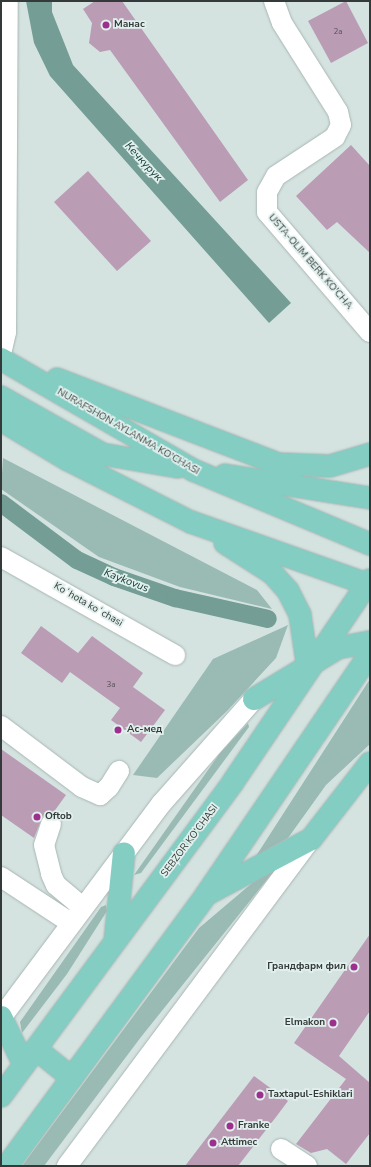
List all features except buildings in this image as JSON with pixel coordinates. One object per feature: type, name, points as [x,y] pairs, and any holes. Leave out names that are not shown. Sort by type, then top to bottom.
[{"type":"main road","points":[[1,358],[264,460],[304,467],[330,466],[370,454]]},
{"type":"main road","name":"NURAFSHON AYLANMA KO'CHASI","points":[[1,358],[193,470],[370,544]]},
{"type":"main road","points":[[1,397],[102,454],[370,498]]},
{"type":"main road","points":[[1,420],[68,460],[191,522],[278,579],[300,615],[308,669]]},
{"type":"main road","points":[[191,522],[369,583]]},
{"type":"main road","name":"SEBZOR KO‘CHASI","points":[[1,1096],[233,782],[308,669],[369,583]]},
{"type":"main road","points":[[254,699],[286,667],[303,637]]},
{"type":"main road","points":[[254,699],[308,669],[338,648],[370,642]]},
{"type":"main road","points":[[7,1166],[206,895],[370,654]]},
{"type":"main road","points":[[206,895],[311,839],[370,763]]},
{"type":"main road","points":[[115,942],[124,853]]},
{"type":"main road","points":[[4,1007],[30,1057],[72,1078]]},
{"type":"street","name":"USTA-OLIM BERK KO'CHA","points":[[274,1],[282,23],[338,112],[341,125],[335,137],[276,176],[267,192],[267,212],[370,332]]},
{"type":"street","points":[[1,354],[6,332],[6,7]]},
{"type":"street","name":"Koʻhota koʻchasi","points":[[1,557],[175,655]]},
{"type":"street","points":[[4,1007],[190,769],[254,699]]},
{"type":"street","points":[[1,726],[82,787],[100,795],[110,787],[118,771]]},
{"type":"street","points":[[51,824],[44,845],[51,874],[56,885],[77,915]]},
{"type":"street","points":[[67,1166],[311,839]]},
{"type":"street","points":[[1,877],[77,915]]},
{"type":"street","points":[[281,1149],[306,1166]]},
{"type":"shaded area","points":[[3,458],[257,590],[272,609],[180,587],[99,557],[1,489]]},
{"type":"shaded area","points":[[288,625],[276,658],[227,711],[157,778],[133,775],[213,659]]},
{"type":"shaded area","points":[[370,679],[370,744],[326,785],[288,838],[256,856]]},
{"type":"shaded area","points":[[248,723],[249,727],[141,873],[134,875],[220,753]]},
{"type":"shaded area","points":[[270,868],[273,872],[141,1037],[44,1166],[22,1166],[199,928]]},
{"type":"shaded area","points":[[106,905],[107,911],[67,974],[22,1033],[20,1022],[101,907]]},
{"type":"water","name":"Кечкурук","points":[[26,1],[52,1],[52,12],[73,65],[291,303],[269,323],[50,76],[34,43]]},
{"type":"waterway","name":"Kaykovus","points":[[1,503],[77,560],[114,577],[175,598],[268,619]]},
{"type":"place","name":"Манас","points":[[106,25]]},
{"type":"place","name":"Ас-мед","points":[[118,730]]},
{"type":"place","name":"Oftob","points":[[37,817]]},
{"type":"place","name":"Грандфарм фил","points":[[354,967]]},
{"type":"place","name":"Elmakon","points":[[333,1023]]},
{"type":"place","name":"Taxtapul-Eshiklari","points":[[260,1095]]},
{"type":"place","name":"Franke","points":[[230,1126]]},
{"type":"place","name":"Attimec","points":[[213,1143]]}]
